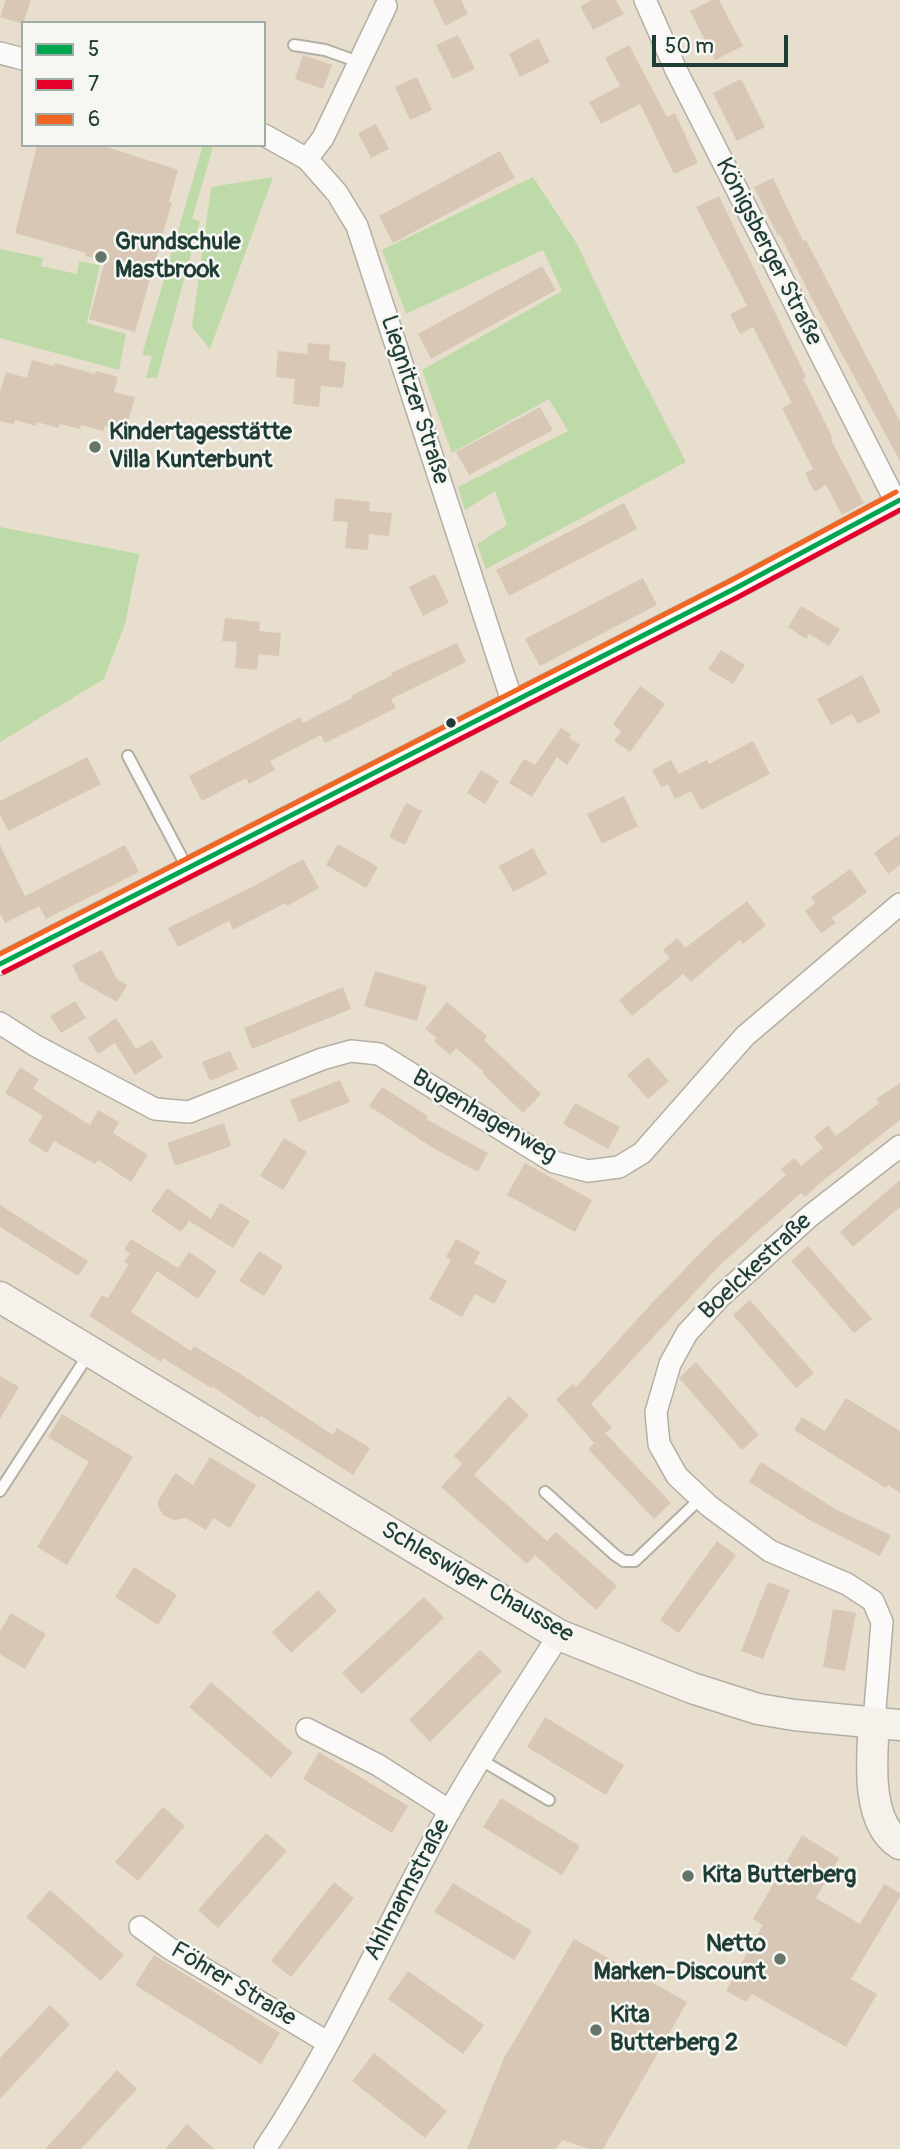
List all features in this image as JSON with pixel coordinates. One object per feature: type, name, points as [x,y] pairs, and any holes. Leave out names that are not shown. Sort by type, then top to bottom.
[{"type":"main road","name":"Schleswiger Chaussee","points":[[0,1297],[559,1635],[692,1688],[758,1709],[887,1723]]},
{"type":"main road","points":[[887,1723],[871,1765],[873,1790],[884,1826],[893,1840],[900,1844]]},
{"type":"street","name":"Königsberger Straße","points":[[645,0],[681,81],[898,501]]},
{"type":"street","points":[[307,159],[323,138],[386,6]]},
{"type":"street","points":[[0,52],[21,59]]},
{"type":"street","name":"Liegnitzer Straße","points":[[266,136],[307,159],[337,192],[357,226],[512,701]]},
{"type":"street","points":[[0,964],[734,589],[898,501]]},
{"type":"street","name":"Bugenhagenweg","points":[[0,1023],[36,1046],[155,1109],[189,1112],[322,1059],[351,1051],[379,1054],[554,1162],[588,1171],[598,1170],[619,1167],[642,1153],[744,1036],[900,904]]},
{"type":"street","name":"Boelckestraße","points":[[887,1723],[882,1622],[873,1601],[847,1584],[770,1551],[732,1525],[701,1498],[677,1476],[659,1444],[656,1412],[670,1364],[687,1334],[721,1296],[810,1216],[900,1146]]},
{"type":"street","name":"Ahlmannstraße","points":[[265,2149],[285,2119],[450,1811],[559,1635]]},
{"type":"street","points":[[307,1729],[377,1765],[450,1811]]},
{"type":"street","name":"Föhrer Straße","points":[[140,1927],[169,1948],[327,2042]]},
{"type":"lane","points":[[294,45],[326,50],[359,62]]},
{"type":"lane","points":[[128,756],[186,869]]},
{"type":"lane","points":[[0,1491],[90,1352]]},
{"type":"lane","points":[[545,1492],[624,1561],[635,1561],[701,1498]]},
{"type":"lane","points":[[481,1760],[549,1800]]},
{"type":"green space","points":[[202,147],[213,147],[192,219],[200,221],[157,378],[146,378],[152,356],[142,355]]},
{"type":"green space","points":[[273,177],[210,349],[192,327],[211,187]]},
{"type":"green space","points":[[533,177],[577,244],[624,343],[686,462],[486,569],[477,544],[507,525],[495,491],[465,510],[458,487],[568,431],[549,399],[452,453],[422,370],[562,291],[543,250],[406,314],[382,250]]},
{"type":"green space","points":[[0,249],[43,258],[41,266],[77,274],[79,261],[100,265],[87,323],[126,334],[119,370],[0,338]]},
{"type":"green space","points":[[0,527],[139,554],[125,624],[104,679],[0,742]]},
{"type":"building","points":[[6,0],[31,0],[21,23],[0,17]]},
{"type":"building","points":[[433,0],[461,0],[468,14],[445,26]]},
{"type":"building","points":[[592,0],[616,0],[624,14],[593,30],[580,6]]},
{"type":"building","points":[[712,0],[719,0],[743,46],[715,60],[690,11]]},
{"type":"building","points":[[458,35],[475,69],[453,79],[436,45]]},
{"type":"building","points":[[538,38],[550,62],[520,77],[509,54]]},
{"type":"building","points":[[629,45],[667,117],[675,113],[698,163],[674,174],[640,104],[601,124],[589,102],[620,86],[605,58]]},
{"type":"building","points":[[303,55],[332,65],[323,89],[295,79]]},
{"type":"building","points":[[417,77],[432,110],[410,120],[395,87]]},
{"type":"building","points":[[741,79],[765,127],[737,141],[713,93]]},
{"type":"building","points":[[376,124],[389,149],[371,158],[358,133]]},
{"type":"building","points":[[36,147],[107,147],[178,170],[169,202],[172,202],[135,332],[89,319],[105,261],[15,233]]},
{"type":"building","points":[[500,151],[515,178],[393,243],[379,216]]},
{"type":"building","points":[[773,178],[803,241],[806,240],[900,421],[900,461],[754,187]]},
{"type":"building","points":[[719,196],[806,377],[803,378],[833,439],[831,440],[864,503],[842,515],[826,485],[814,492],[805,473],[813,469],[782,408],[792,403],[753,327],[740,334],[730,314],[747,306],[696,207]]},
{"type":"building","points":[[542,266],[556,290],[431,359],[418,334]]},
{"type":"building","points":[[308,343],[330,345],[329,360],[346,362],[343,388],[321,386],[319,407],[293,404],[295,379],[276,377],[278,351],[307,354]]},
{"type":"building","points":[[32,360],[118,377],[114,392],[135,397],[125,432],[105,426],[103,431],[81,425],[80,429],[60,424],[58,428],[37,422],[36,426],[15,420],[14,424],[0,421],[0,392],[6,372],[27,378]]},
{"type":"building","points":[[540,407],[553,430],[469,475],[456,452]]},
{"type":"building","points":[[335,498],[370,502],[369,511],[392,513],[389,536],[369,534],[368,550],[345,548],[348,522],[333,521]]},
{"type":"building","points":[[624,503],[637,529],[509,596],[496,570]]},
{"type":"building","points":[[435,574],[449,603],[423,616],[409,587]]},
{"type":"building","points":[[643,578],[657,605],[540,666],[525,639]]},
{"type":"building","points":[[801,606],[840,629],[829,646],[809,634],[806,639],[788,627]]},
{"type":"building","points":[[225,618],[260,622],[259,631],[281,633],[279,656],[259,654],[257,670],[235,668],[237,642],[222,641]]},
{"type":"building","points":[[457,643],[466,662],[391,699],[396,708],[325,743],[321,735],[270,761],[275,770],[249,784],[246,778],[202,801],[189,776],[300,717],[303,723],[352,698],[351,696],[392,675],[391,673]]},
{"type":"building","points":[[721,650],[745,665],[733,684],[708,669]]},
{"type":"building","points":[[862,675],[881,712],[858,724],[852,714],[831,725],[817,699]]},
{"type":"building","points":[[640,686],[665,704],[630,752],[614,741],[621,731],[613,724]]},
{"type":"building","points":[[561,728],[571,734],[569,738],[580,745],[567,765],[557,757],[532,797],[509,783],[524,759],[535,765]]},
{"type":"building","points":[[753,741],[770,774],[701,810],[691,791],[675,799],[668,784],[661,787],[652,770],[671,760],[679,774],[707,760],[709,764]]},
{"type":"building","points":[[87,757],[101,784],[8,831],[0,815],[0,801]]},
{"type":"building","points":[[481,770],[499,781],[485,804],[467,793]]},
{"type":"building","points":[[624,796],[638,826],[602,844],[587,814]]},
{"type":"building","points":[[406,803],[422,811],[405,845],[389,837]]},
{"type":"building","points":[[900,834],[900,865],[888,874],[874,853]]},
{"type":"building","points":[[338,844],[378,867],[366,888],[326,865]]},
{"type":"building","points":[[0,845],[25,896],[125,845],[139,872],[46,919],[39,906],[5,923],[0,913]]},
{"type":"building","points":[[533,848],[547,874],[513,892],[499,866]]},
{"type":"building","points":[[303,859],[319,888],[287,906],[285,903],[233,930],[229,921],[178,947],[168,928]]},
{"type":"building","points":[[850,869],[867,892],[832,918],[836,923],[821,933],[805,911],[815,903],[811,897]]},
{"type":"building","points":[[747,901],[766,925],[743,944],[740,940],[691,982],[683,974],[632,1016],[619,1000],[670,958],[663,950],[677,938],[685,948]]},
{"type":"building","points":[[102,950],[117,979],[127,985],[117,1002],[80,981],[72,965]]},
{"type":"building","points":[[375,971],[427,986],[417,1021],[364,1006]]},
{"type":"building","points":[[343,987],[351,1009],[252,1049],[244,1028]]},
{"type":"building","points":[[75,1001],[86,1018],[61,1033],[50,1016]]},
{"type":"building","points":[[447,1002],[487,1036],[484,1040],[541,1094],[523,1113],[483,1074],[484,1072],[456,1048],[450,1055],[434,1041],[437,1038],[425,1029]]},
{"type":"building","points":[[116,1018],[136,1049],[152,1040],[163,1057],[135,1075],[115,1043],[98,1054],[88,1038]]},
{"type":"building","points":[[230,1051],[238,1069],[210,1081],[202,1062]]},
{"type":"building","points":[[648,1057],[669,1081],[648,1099],[627,1075]]},
{"type":"building","points":[[20,1067],[39,1079],[33,1089],[90,1125],[98,1110],[119,1122],[113,1133],[148,1155],[131,1182],[98,1160],[95,1164],[54,1141],[47,1153],[28,1141],[43,1116],[5,1093]]},
{"type":"building","points":[[340,1080],[350,1102],[299,1122],[290,1100]]},
{"type":"building","points":[[900,1083],[900,1120],[805,1197],[801,1193],[721,1264],[591,1404],[612,1428],[605,1433],[671,1503],[654,1519],[588,1449],[594,1443],[556,1399],[573,1384],[576,1387],[714,1239],[786,1175],[781,1169],[794,1158],[801,1166],[823,1148],[814,1137],[828,1125],[836,1136],[879,1103],[876,1099]]},
{"type":"building","points":[[382,1087],[428,1116],[426,1119],[488,1153],[478,1172],[433,1148],[369,1106]]},
{"type":"building","points":[[575,1103],[620,1127],[608,1149],[563,1124]]},
{"type":"building","points":[[224,1123],[231,1146],[175,1166],[167,1143]]},
{"type":"building","points":[[284,1138],[307,1152],[283,1190],[260,1176]]},
{"type":"building","points":[[525,1163],[592,1200],[575,1232],[507,1195]]},
{"type":"building","points":[[900,1180],[900,1207],[853,1247],[840,1232]]},
{"type":"building","points":[[167,1188],[211,1219],[220,1203],[250,1221],[233,1248],[189,1221],[181,1232],[151,1211]]},
{"type":"building","points":[[0,1205],[88,1261],[78,1276],[0,1227]]},
{"type":"building","points":[[131,1239],[178,1268],[189,1252],[217,1271],[198,1299],[157,1271],[131,1312],[191,1351],[194,1346],[242,1375],[333,1435],[337,1428],[370,1448],[353,1475],[212,1386],[211,1388],[163,1358],[161,1362],[89,1316],[102,1295],[108,1298],[129,1264],[124,1262],[130,1253],[124,1250]]},
{"type":"building","points":[[456,1239],[480,1252],[474,1263],[507,1281],[494,1304],[475,1294],[462,1317],[429,1299],[451,1260],[446,1257]]},
{"type":"building","points":[[808,1246],[872,1319],[854,1333],[791,1261]]},
{"type":"building","points":[[259,1251],[283,1266],[264,1296],[239,1281]]},
{"type":"building","points":[[750,1300],[814,1373],[796,1388],[733,1315]]},
{"type":"building","points":[[696,1362],[759,1435],[742,1450],[679,1378]]},
{"type":"building","points":[[0,1376],[19,1387],[0,1419]]},
{"type":"building","points":[[509,1396],[529,1415],[474,1475],[547,1541],[556,1532],[617,1586],[596,1610],[535,1555],[527,1564],[441,1487],[462,1464],[454,1456]]},
{"type":"building","points":[[846,1398],[900,1431],[900,1493],[888,1485],[886,1488],[794,1430],[802,1417],[825,1431]]},
{"type":"building","points":[[62,1414],[133,1457],[67,1565],[37,1547],[89,1462],[48,1437]]},
{"type":"building","points":[[210,1457],[256,1485],[230,1528],[213,1518],[206,1530],[186,1518],[174,1520],[163,1515],[158,1501],[175,1473],[193,1485]]},
{"type":"building","points":[[761,1462],[837,1510],[891,1535],[880,1556],[811,1521],[749,1482]]},
{"type":"building","points":[[717,1541],[736,1555],[679,1633],[660,1620]]},
{"type":"building","points":[[134,1567],[177,1595],[158,1625],[115,1597]]},
{"type":"building","points":[[768,1582],[790,1590],[763,1659],[741,1651]]},
{"type":"building","points":[[318,1590],[337,1611],[291,1653],[272,1632]]},
{"type":"building","points":[[424,1597],[444,1618],[362,1694],[342,1673]]},
{"type":"building","points":[[833,1609],[856,1613],[845,1671],[823,1667]]},
{"type":"building","points":[[11,1613],[46,1634],[25,1669],[0,1654],[0,1631]]},
{"type":"building","points":[[480,1650],[502,1671],[430,1742],[409,1720]]},
{"type":"building","points":[[211,1682],[293,1753],[271,1778],[189,1707]]},
{"type":"building","points":[[545,1717],[624,1765],[606,1795],[527,1747]]},
{"type":"building","points":[[319,1752],[408,1806],[392,1833],[303,1779]]},
{"type":"building","points":[[501,1798],[580,1846],[562,1875],[483,1827]]},
{"type":"building","points":[[163,1807],[185,1826],[138,1881],[115,1862]]},
{"type":"building","points":[[266,1833],[287,1851],[218,1928],[198,1910]]},
{"type":"building","points":[[802,1835],[839,1858],[816,1898],[860,1924],[884,1884],[900,1893],[851,1979],[877,1994],[846,2047],[752,1994],[746,2002],[726,1991],[763,1925],[753,1919]]},
{"type":"building","points":[[334,1882],[354,1898],[291,1977],[271,1961]]},
{"type":"building","points":[[453,1883],[532,1931],[514,1960],[434,1912]]},
{"type":"building","points":[[50,1890],[124,1955],[101,1981],[26,1917]]},
{"type":"building","name":"Kita Butterberg 2","points":[[574,1939],[687,2002],[603,2149],[589,2149],[563,2140],[555,2149],[467,2149],[504,2058]]},
{"type":"building","points":[[154,1955],[280,2033],[261,2064],[135,1985]]},
{"type":"building","points":[[408,1971],[484,2025],[463,2054],[388,1999]]},
{"type":"building","points":[[50,2005],[70,2024],[0,2099],[0,2058]]},
{"type":"building","points":[[374,2053],[447,2111],[425,2138],[352,2081]]},
{"type":"building","points":[[117,2070],[137,2089],[81,2149],[45,2149]]},
{"type":"building","points":[[187,2124],[214,2149],[165,2149]]},
{"type":"transit line","name":"6","points":[[0,954],[730,581],[896,492]]},
{"type":"transit line","name":"5","points":[[0,964],[734,589],[900,500]]},
{"type":"transit line","name":"7","points":[[4,972],[738,597],[900,510]]},
{"type":"place","name":"Grundschule Mastbrook","points":[[101,257]]},
{"type":"place","name":"Kindertagesstätte Villa Kunterbunt","points":[[95,447]]},
{"type":"place","name":"Kita Butterberg","points":[[688,1876]]},
{"type":"place","name":"Netto Marken-Discount","points":[[780,1959]]},
{"type":"place","name":"Kita Butterberg 2","points":[[596,2030]]}]
